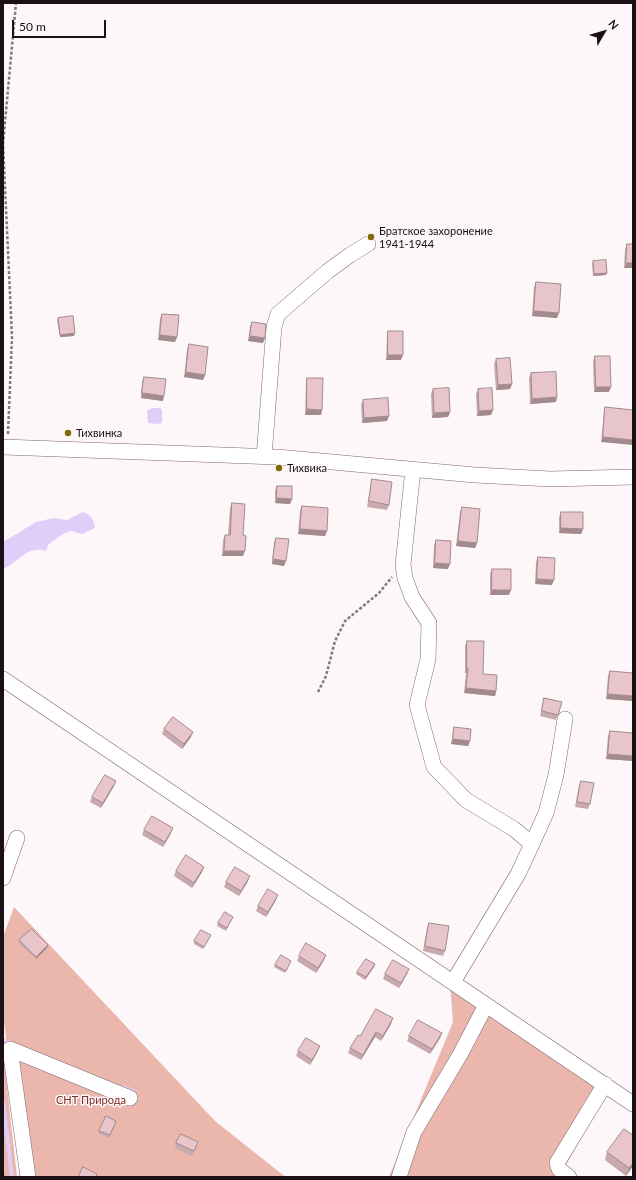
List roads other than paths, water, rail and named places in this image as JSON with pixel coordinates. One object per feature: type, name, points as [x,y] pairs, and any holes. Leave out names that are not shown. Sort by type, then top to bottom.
[{"type":"street","points":[[264,457],[274,327],[278,314],[328,270],[368,244]]},
{"type":"street","points":[[5,447],[264,457],[475,475],[550,479],[633,477]]},
{"type":"street","points":[[413,469],[403,565],[405,578],[412,597],[429,623],[428,659],[417,705],[434,767],[466,800],[514,829],[532,844]]},
{"type":"street","points":[[3,679],[633,1104]]},
{"type":"street","points":[[453,982],[518,874],[546,813],[556,775],[565,719]]},
{"type":"street","points":[[3,878],[17,838]]},
{"type":"street","points":[[399,1177],[414,1132],[461,1052],[486,1005]]},
{"type":"street","points":[[28,1177],[10,1049],[130,1098]]},
{"type":"street","points":[[569,1177],[559,1168],[557,1163],[604,1084]]},
{"type":"waterway","points":[[3,1040],[11,1044]]},
{"type":"waterway","points":[[124,1087],[133,1091]]},
{"type":"waterway","points":[[3,1102],[12,1177]]},
{"type":"place","name":"Братское захоронение 1941-1944","points":[[371,237]]},
{"type":"place","name":"Тихвинка","points":[[68,433]]},
{"type":"place","name":"Тихвика","points":[[279,468]]},
{"type":"park label","name":"СНТ Природа","points":[[91,1100]]}]
